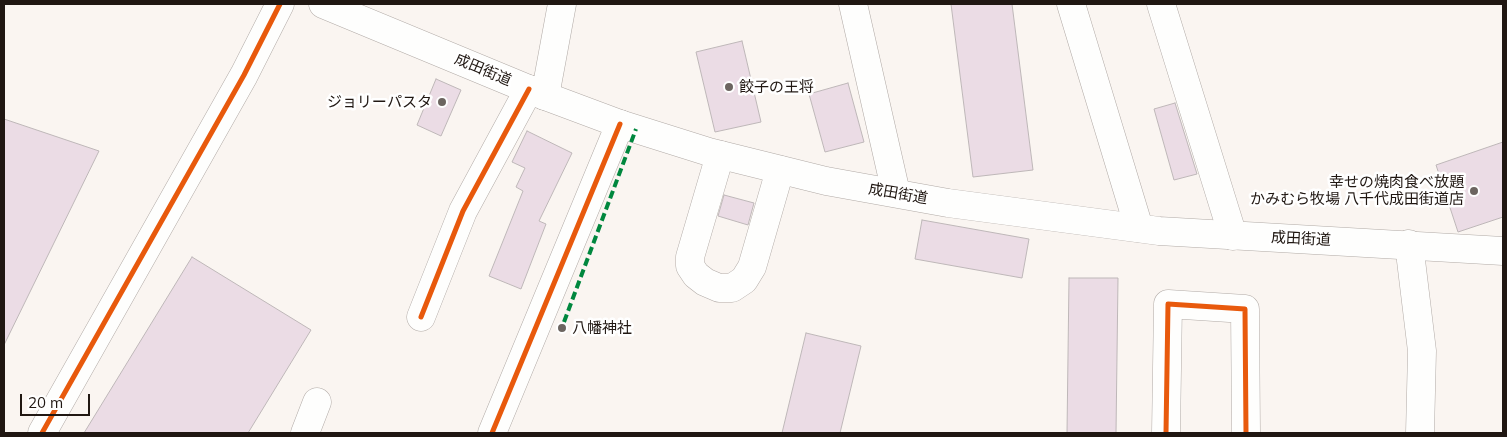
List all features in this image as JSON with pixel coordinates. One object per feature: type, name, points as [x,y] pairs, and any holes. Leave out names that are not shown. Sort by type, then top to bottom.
[{"type":"main road","points":[[42,433],[244,75],[280,4]]},
{"type":"main road","name":"成田街道","points":[[326,4],[537,93],[620,124],[720,155],[826,182],[1047,217],[1139,228],[1233,236],[1409,244],[1503,251]]},
{"type":"main road","points":[[421,317],[463,211],[537,93],[562,4]]},
{"type":"main road","points":[[853,4],[896,193]]},
{"type":"main road","points":[[1071,4],[1139,228]]},
{"type":"main road","points":[[1161,4],[1233,236]]},
{"type":"main road","points":[[492,433],[620,124]]},
{"type":"main road","points":[[720,155],[690,257],[690,266],[696,275],[705,282],[719,288],[732,288],[744,280],[752,267],[780,170]]},
{"type":"main road","points":[[1409,244],[1422,351],[1420,433]]},
{"type":"main road","points":[[1166,433],[1168,304],[1245,309],[1246,433]]},
{"type":"main road","points":[[305,433],[318,402]]},
{"type":"building","points":[[951,4],[1012,4],[1033,170],[973,177]]},
{"type":"building","points":[[742,41],[761,122],[715,132],[696,52]]},
{"type":"building","points":[[436,79],[461,90],[441,136],[417,125]]},
{"type":"building","points":[[848,83],[864,142],[825,152],[809,94]]},
{"type":"building","points":[[1175,103],[1197,174],[1174,180],[1154,109]]},
{"type":"building","points":[[4,119],[99,151],[4,345]]},
{"type":"building","points":[[527,131],[572,153],[539,221],[546,224],[521,289],[489,276],[523,191],[516,187],[525,168],[512,162]]},
{"type":"building","name":"幸せの焼肉食べ放題 かみむら牧場 八千代成田街道店","points":[[1503,142],[1503,217],[1458,232],[1436,165]]},
{"type":"building","points":[[724,195],[754,203],[748,225],[718,216]]},
{"type":"building","points":[[922,220],[1029,239],[1022,278],[915,259]]},
{"type":"building","points":[[192,257],[311,330],[248,433],[84,433]]},
{"type":"building","points":[[1069,278],[1118,278],[1116,433],[1067,433]]},
{"type":"building","points":[[806,333],[861,346],[840,433],[782,433]]},
{"type":"marked path","points":[[564,322],[636,129]]},
{"type":"cycle path","points":[[42,433],[244,75],[280,4]]},
{"type":"cycle path","points":[[421,317],[463,211],[529,89]]},
{"type":"cycle path","points":[[492,433],[620,124]]},
{"type":"cycle path","points":[[1166,433],[1168,304],[1245,309],[1246,433]]},
{"type":"place","name":"餃子の王将","points":[[729,87]]},
{"type":"place","name":"ジョリーパスタ","points":[[442,102]]},
{"type":"place","name":"幸せの焼肉食べ放題 かみむら牧場 八千代成田街道店","points":[[1474,191]]},
{"type":"place","name":"八幡神社","points":[[562,328]]}]
